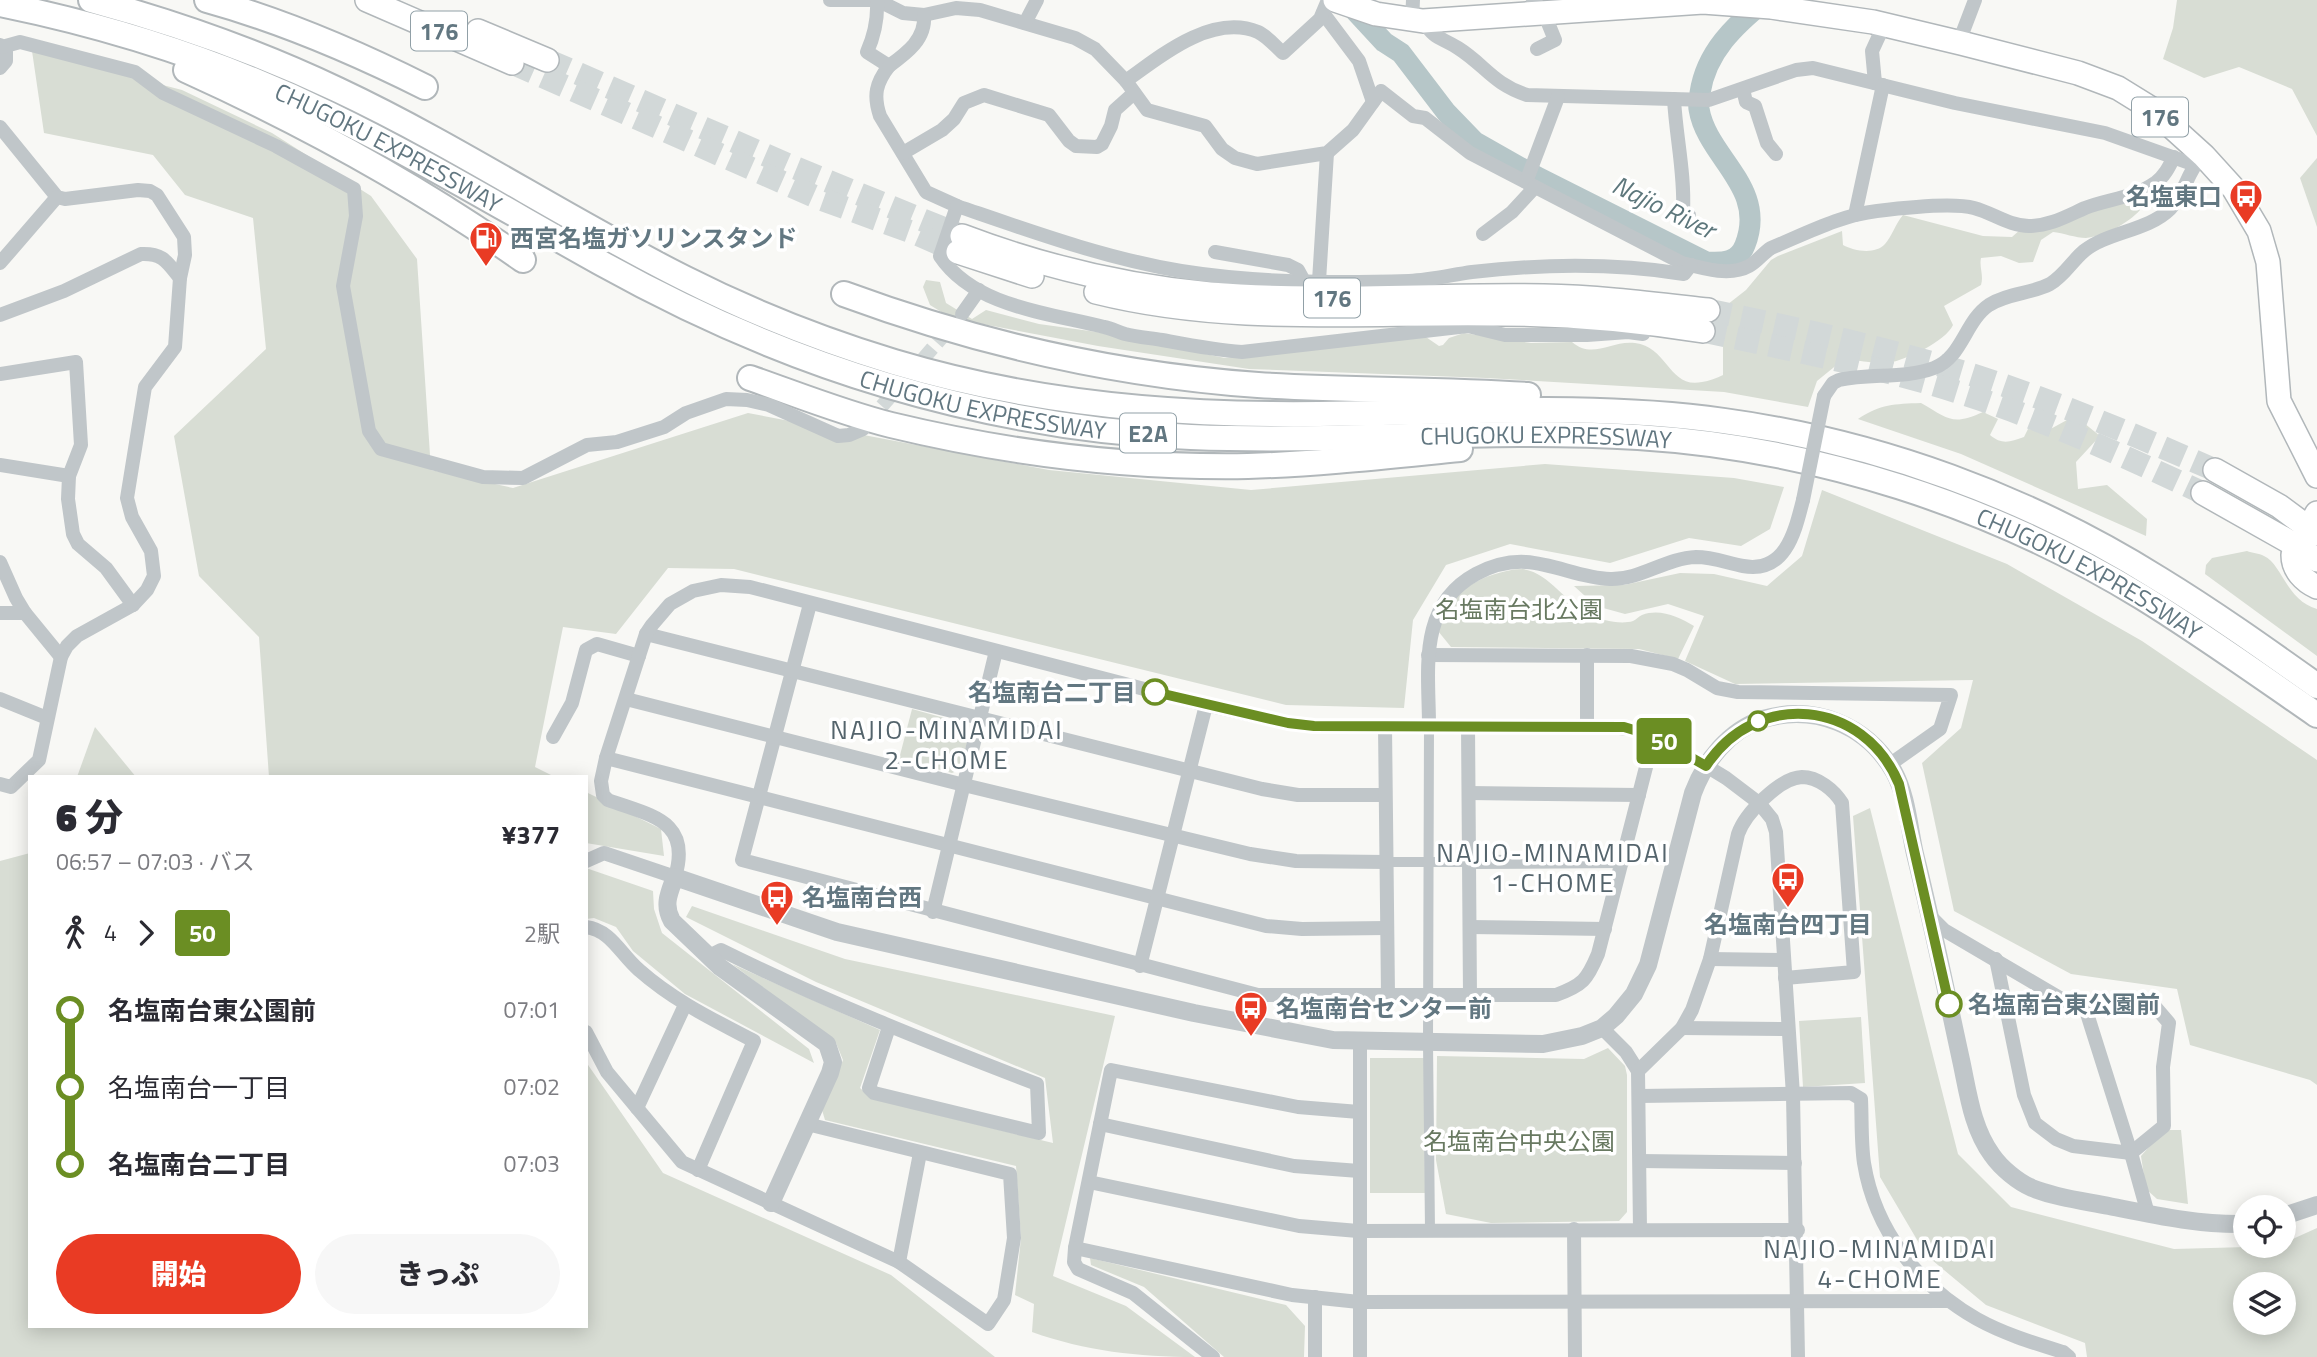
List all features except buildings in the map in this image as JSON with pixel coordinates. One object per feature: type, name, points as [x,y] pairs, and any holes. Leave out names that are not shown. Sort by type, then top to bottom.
[{"type":"highway","name":"CHUGOKU EXPRESSWAY","points":[[91,0],[197,32],[268,59],[339,91],[480,165],[620,245],[686,279],[824,339],[894,362],[1027,394],[1107,405],[1191,412],[1277,414],[1566,410],[1721,421],[1794,432],[1941,474],[2026,508],[2082,535],[2156,577],[2317,686]]},
{"type":"highway","points":[[207,0],[316,37],[365,57],[425,87]]},
{"type":"highway","name":"176","points":[[367,0],[512,62]]},
{"type":"highway","name":"176","points":[[404,0],[547,60]]},
{"type":"highway","name":"176","points":[[1328,4],[1376,14],[1703,1],[1771,7],[1815,6],[2097,79],[2152,109],[2199,160],[2234,189],[2259,231],[2267,262],[2279,401],[2317,476]]},
{"type":"highway","name":"CHUGOKU EXPRESSWAY","points":[[0,4],[115,32],[178,52],[324,111],[391,145],[607,266],[741,331],[849,373],[955,404],[1049,422],[1186,437],[1556,434],[1642,437],[1718,445],[1788,457],[1861,475],[1937,499],[2004,525],[2070,557],[2140,596],[2212,642],[2317,715]]},
{"type":"highway","points":[[38,12],[157,57],[280,116],[460,216],[523,260]]},
{"type":"highway","name":"176","points":[[960,244],[1003,268],[1104,294],[1208,310],[1307,316],[1576,316],[1703,327]]},
{"type":"highway","points":[[844,294],[934,326],[1014,348],[1186,377],[1256,385],[1571,398],[1730,416],[1794,432]]},
{"type":"highway","points":[[750,378],[890,425],[1035,453],[1107,461],[1247,466],[1327,462],[1566,440],[1642,437]]},
{"type":"highway","points":[[2216,470],[2279,506],[2311,530],[2317,560]]},
{"type":"highway","points":[[2203,493],[2311,530]]},
{"type":"highway","points":[[2311,530],[2293,555],[2293,563],[2302,577],[2317,587]]},
{"type":"street","points":[[830,0],[876,0]]},
{"type":"street","points":[[889,66],[867,52],[874,36],[878,15],[877,0],[903,13],[924,15],[956,8],[981,10],[1075,38],[1095,49],[1147,110],[1205,126],[1222,149],[1235,158],[1257,164],[1327,153],[1353,130],[1381,91],[1413,116],[1425,118],[1470,153],[1682,262],[1721,270],[1750,266],[1771,248],[1856,215],[1959,206],[1973,208],[2012,223],[2029,226],[2049,224],[2085,208],[2141,191],[2158,182],[2174,157]]},
{"type":"street","points":[[1025,23],[1037,0]]},
{"type":"street","points":[[1959,42],[1975,0]]},
{"type":"street","points":[[903,153],[943,130],[964,103],[984,95],[1049,115],[1076,146],[1097,147],[1102,144],[1115,110],[1130,87],[1191,37],[1224,29],[1243,29],[1259,33],[1283,53],[1320,19],[1328,4]]},
{"type":"street","points":[[1328,4],[1359,61],[1373,102]]},
{"type":"street","points":[[1537,49],[1555,40],[1539,7]]},
{"type":"street","points":[[1416,14],[1431,35],[1458,48],[1494,80],[1527,95],[1709,100],[1796,70],[1813,68],[1955,103],[2105,133],[2174,157],[2199,160],[2183,191],[2169,210],[2136,228],[2091,246],[2051,284],[2002,298],[1988,306],[1975,318],[1954,355],[1935,368],[1833,383],[1824,396],[1796,526],[1786,549],[1779,557],[1765,565],[1746,566],[1712,558],[1687,558],[1623,579],[1515,562],[1489,568],[1456,588],[1438,611],[1431,629],[1429,655],[1430,1230]]},
{"type":"street","points":[[924,15],[923,31],[917,41],[889,66],[876,83],[875,102],[880,116],[926,192],[957,206],[1075,246],[1181,270],[1256,279],[1312,281],[1413,281],[1473,272],[1599,265],[1684,274],[1691,265]]},
{"type":"street","points":[[1856,215],[1880,84],[1872,51],[1884,25]]},
{"type":"street","points":[[0,68],[6,61],[6,52],[1,46],[20,42],[135,72],[163,93],[276,146],[354,189],[356,216],[343,286],[369,431],[382,449],[483,477],[523,478],[587,445],[617,442],[664,427],[685,413],[726,399],[769,405],[838,436],[863,429]]},
{"type":"street","points":[[1743,89],[1746,102],[1755,106],[1767,143],[1776,154]]},
{"type":"street","points":[[1483,234],[1512,212],[1530,184],[1558,97]]},
{"type":"street","points":[[1674,99],[1684,184],[1683,212],[1689,215]]},
{"type":"street","points":[[0,127],[5,144],[57,197],[65,199],[138,190],[158,195],[184,237],[185,255],[180,278],[175,347],[145,387],[127,498],[132,517],[152,551],[154,576],[147,590],[133,605],[78,636],[67,646],[61,657],[39,760],[11,787],[0,784]]},
{"type":"street","points":[[1312,281],[1323,246],[1327,153]]},
{"type":"street","points":[[0,263],[57,197]]},
{"type":"street","points":[[957,206],[940,256],[954,274],[979,290],[1039,313],[1207,350],[1242,352],[1468,326],[1505,335],[1587,335],[1703,327]]},
{"type":"street","points":[[1215,253],[1288,265],[1312,281]]},
{"type":"street","points":[[0,315],[64,291],[141,254],[153,254],[163,258],[180,278]]},
{"type":"street","points":[[962,314],[979,290]]},
{"type":"street","points":[[0,374],[76,362],[81,445],[69,476],[68,499],[73,534],[78,544],[106,568],[133,605]]},
{"type":"street","points":[[0,465],[69,476]]},
{"type":"street","points":[[0,562],[25,613],[61,657]]},
{"type":"street","points":[[771,1203],[833,1062],[827,1044],[720,967],[672,921],[667,912],[667,901],[680,860],[675,833],[658,818],[608,800],[603,794],[601,781],[646,634],[670,604],[685,594],[702,588],[740,586],[1206,705],[1288,723],[1314,726],[1624,727],[1654,736],[1726,778],[1759,803],[1772,819],[1776,832],[1793,1095],[1798,1230],[1798,1357]]},
{"type":"street","points":[[810,604],[742,860],[1258,995],[1556,995],[1572,988],[1588,976],[1605,929],[1654,736]]},
{"type":"street","points":[[0,613],[25,613]]},
{"type":"street","points":[[646,634],[1262,789],[1298,794],[1385,795]]},
{"type":"street","points":[[553,737],[572,703],[586,650],[597,644],[639,656]]},
{"type":"street","points":[[933,912],[996,651]]},
{"type":"street","points":[[1429,655],[1631,656],[1657,660],[1687,670],[1717,688],[1738,692],[1951,695],[1940,729],[1889,765]]},
{"type":"street","points":[[1587,656],[1587,726]]},
{"type":"street","points":[[0,699],[47,718]]},
{"type":"street","points":[[626,699],[1250,855],[1296,861],[1623,861]]},
{"type":"street","points":[[1140,966],[1206,705]]},
{"type":"street","points":[[588,860],[604,853],[837,932],[1194,1013],[1333,1040],[1543,1044],[1602,1028],[1625,1006],[1644,977],[1691,800],[1706,766],[1729,739],[1756,722],[1782,714],[1804,713],[1837,721],[1868,740],[1889,765],[1899,784],[1974,1117],[1992,1156],[2029,1187],[2055,1196],[2148,1214],[2233,1224]]},
{"type":"street","points":[[1385,726],[1388,995]]},
{"type":"street","points":[[1468,726],[1470,996]]},
{"type":"street","points":[[607,758],[1266,926],[1302,929],[1386,928]]},
{"type":"street","points":[[1639,1071],[1682,1028],[1700,990],[1744,819],[1759,803],[1800,777],[1827,786],[1838,795],[1844,811],[1854,972],[1785,978]]},
{"type":"street","points":[[1469,793],[1639,795]]},
{"type":"street","points":[[1930,916],[1944,930],[1996,959],[2065,1001],[2084,1004],[2151,1002],[2169,1023],[2163,1067],[2164,1126],[2131,1153],[2073,1146],[2056,1139],[2035,1123],[2024,1096],[1996,959]]},
{"type":"street","points":[[1470,927],[1605,929]]},
{"type":"street","points":[[588,928],[602,931],[639,970],[685,1005],[754,1041],[698,1170]]},
{"type":"street","points":[[709,956],[721,950],[791,985],[889,1027],[1037,1084],[1039,1133],[874,1093],[869,1088],[889,1027]]},
{"type":"street","points":[[1710,959],[1783,960]]},
{"type":"street","points":[[2084,1004],[2148,1214]]},
{"type":"street","points":[[637,1108],[685,1005]]},
{"type":"street","points":[[1602,1028],[1626,1052],[1639,1071],[1640,1230]]},
{"type":"street","points":[[1682,1028],[1788,1029]]},
{"type":"street","points":[[588,1036],[607,1072],[682,1163],[899,1262],[988,1324],[1004,1300],[1014,1238],[1010,1174],[807,1124]]},
{"type":"street","points":[[1356,1354],[1359,1302],[1360,1042]]},
{"type":"street","points":[[1213,1357],[1133,1293],[1079,1269],[1074,1262],[1111,1070],[1298,1107],[1359,1112]]},
{"type":"street","points":[[1640,1096],[1851,1093],[1861,1099],[1864,1163],[1884,1228],[1899,1251],[1949,1301],[1979,1320],[2036,1351],[2063,1352],[2068,1357]]},
{"type":"street","points":[[1100,1124],[1294,1167],[1359,1171]]},
{"type":"street","points":[[899,1262],[920,1153]]},
{"type":"street","points":[[1640,1161],[1795,1163]]},
{"type":"street","points":[[1089,1182],[1300,1226],[1358,1231],[1798,1230]]},
{"type":"street","points":[[2296,1212],[2317,1205]]},
{"type":"street","points":[[1574,1229],[1575,1357]]},
{"type":"street","points":[[1075,1248],[1292,1295],[1359,1302],[1949,1301]]},
{"type":"street","points":[[1315,1297],[1315,1357]]},
{"type":"green space","points":[[2177,0],[2317,0],[2317,136],[2292,89],[2239,67],[2204,78],[2163,59],[2173,28]]},
{"type":"green space","points":[[32,51],[182,90],[272,133],[371,196],[417,259],[431,470],[513,488],[748,413],[1049,470],[1251,490],[1545,464],[1734,478],[1784,487],[1770,529],[1741,546],[1689,538],[1610,563],[1510,544],[1446,565],[1413,620],[1404,708],[1286,705],[734,569],[668,568],[616,634],[563,627],[535,767],[551,775],[269,775],[259,637],[199,576],[174,436],[266,349],[253,218],[185,195],[153,155],[44,133]]},
{"type":"green space","points":[[2317,158],[2317,227],[2300,178]]},
{"type":"green space","points":[[2135,197],[2140,210],[2123,224],[2108,232],[2086,238],[2053,232],[2041,240],[2033,262],[2019,263],[2001,256],[1981,258],[1981,285],[1944,306],[1953,325],[1949,331],[1915,354],[1896,361],[1888,363],[1844,359],[1817,381],[1808,407],[1724,392],[1486,378],[1249,369],[1098,346],[951,318],[930,305],[923,287],[926,280],[940,282],[946,303],[972,319],[986,310],[1039,324],[1097,332],[1225,358],[1423,335],[1439,346],[1449,338],[1464,333],[1531,343],[1572,342],[1587,349],[1635,343],[1655,352],[1682,379],[1702,382],[1723,375],[1723,308],[1746,290],[1771,260],[1778,256],[1842,231],[1843,245],[1858,250],[1876,250],[1887,241],[1903,215],[1983,236],[2012,237],[2030,221]]},
{"type":"green space","points":[[1921,403],[1951,419],[1964,419],[1983,412],[1998,419],[1990,435],[2002,441],[2024,437],[2028,429],[2045,432],[2067,420],[2084,423],[2100,436],[2076,462],[2078,489],[2107,485],[2147,519],[2146,536],[1961,454],[1858,419],[1888,406]]},
{"type":"green space","points":[[1822,490],[2007,564],[2142,641],[2317,760],[2317,1085],[2310,1080],[2190,1045],[2177,989],[2071,974],[1954,911],[1922,763],[1961,728],[1973,680],[1735,684],[1685,661],[1704,616],[1668,604],[1625,614],[1596,606],[1574,586],[1624,585],[1680,573],[1714,574],[1767,586],[1802,556]]},
{"type":"green space","points":[[2247,551],[2270,560],[2298,598],[2317,609],[2317,656],[2205,574],[2206,565],[2212,558]]},
{"type":"green space","name":"名塩南台北公園","points":[[1523,569],[1541,576],[1581,610],[1599,619],[1628,622],[1649,613],[1662,613],[1694,626],[1678,659],[1639,649],[1451,647],[1438,631],[1442,615],[1456,596],[1465,588],[1488,577]]},
{"type":"green space","points":[[912,709],[959,722],[969,736],[959,770],[952,773],[899,759]]},
{"type":"green space","points":[[95,727],[134,775],[78,775]]},
{"type":"green space","points":[[588,793],[661,829],[664,856],[588,843]]},
{"type":"green space","points":[[1870,808],[1958,1154],[2011,1207],[2174,1249],[2233,1247],[2233,1258],[2296,1258],[2296,1238],[2317,1228],[2317,1357],[2087,1357],[2085,1343],[1986,1305],[1926,1255],[1880,1177],[1853,816]]},
{"type":"green space","points":[[28,854],[28,1328],[588,1328],[588,1065],[663,1173],[891,1275],[995,1357],[0,1357],[0,861]]},
{"type":"green space","points":[[588,869],[653,891],[654,909],[662,933],[809,1049],[814,1063],[685,994],[633,951],[616,927],[594,918],[588,919]]},
{"type":"green space","points":[[692,906],[845,959],[1115,1016],[1053,1276],[1126,1306],[1195,1357],[1112,1352],[1032,1332],[1034,1304],[1015,1295],[1021,1238],[1016,1166],[825,1120],[822,1110],[843,1060],[836,1043],[732,964],[880,1030],[860,1088],[873,1099],[1053,1143],[1045,1078],[816,982],[686,917]]},
{"type":"green space","points":[[1861,1017],[1865,1083],[1803,1087],[1799,1021]]},
{"type":"green space","name":"名塩南台中央公園","points":[[1608,1048],[1625,1066],[1627,1075],[1627,1212],[1619,1221],[1491,1223],[1446,1214],[1436,1160],[1437,1056],[1584,1059]]},
{"type":"green space","points":[[1370,1058],[1424,1058],[1425,1193],[1370,1193]]},
{"type":"green space","points":[[2164,1130],[2181,1130],[2188,1204],[2157,1199],[2146,1189],[2141,1156]]},
{"type":"green space","points":[[1090,1258],[1286,1305],[1305,1326],[1304,1357],[1224,1357],[1144,1287],[1091,1265]]},
{"type":"waterway","name":"Najio River","points":[[1347,2],[1384,42],[1401,53],[1446,112],[1475,142],[1537,177],[1706,262],[1718,262],[1734,259],[1742,251],[1750,225],[1749,206],[1743,189],[1704,127],[1699,107],[1700,93],[1703,78],[1715,52],[1743,19],[1766,0]]},
{"type":"tunnel","points":[[547,60],[791,166],[962,236]]},
{"type":"tunnel","points":[[512,63],[818,198],[958,252]]},
{"type":"tunnel","points":[[1708,310],[1846,340],[1982,378],[2071,410],[2215,470]]},
{"type":"tunnel","points":[[868,422],[951,327]]},
{"type":"tunnel","points":[[1703,331],[1869,367],[1967,395],[2057,428],[2203,493]]},
{"type":"bus line","name":"50","points":[[1155,692],[1288,723],[1314,726],[1624,727],[1654,736],[1706,766],[1729,739],[1756,722],[1782,714],[1804,713],[1837,721],[1853,729],[1881,753],[1899,784],[1949,1004]]},
{"type":"place","name":"名塩東口","points":[[2246,226]]},
{"type":"place","name":"西宮名塩ガソリンスタンド","points":[[486,268]]},
{"type":"place","name":"名塩南台二丁目","points":[[1155,692]]},
{"type":"place","name":"名塩南台四丁目","points":[[1788,909]]},
{"type":"place","name":"名塩南台西","points":[[777,927]]},
{"type":"place","name":"名塩南台東公園前","points":[[1949,1004]]},
{"type":"place","name":"名塩南台センター前","points":[[1251,1038]]},
{"type":"district","name":"NAJIO-MINAMIDAI 2-CHOME","points":[[947,744]]},
{"type":"district","name":"NAJIO-MINAMIDAI 1-CHOME","points":[[1553,867]]},
{"type":"district","name":"NAJIO-MINAMIDAI 4-CHOME","points":[[1880,1263]]}]
